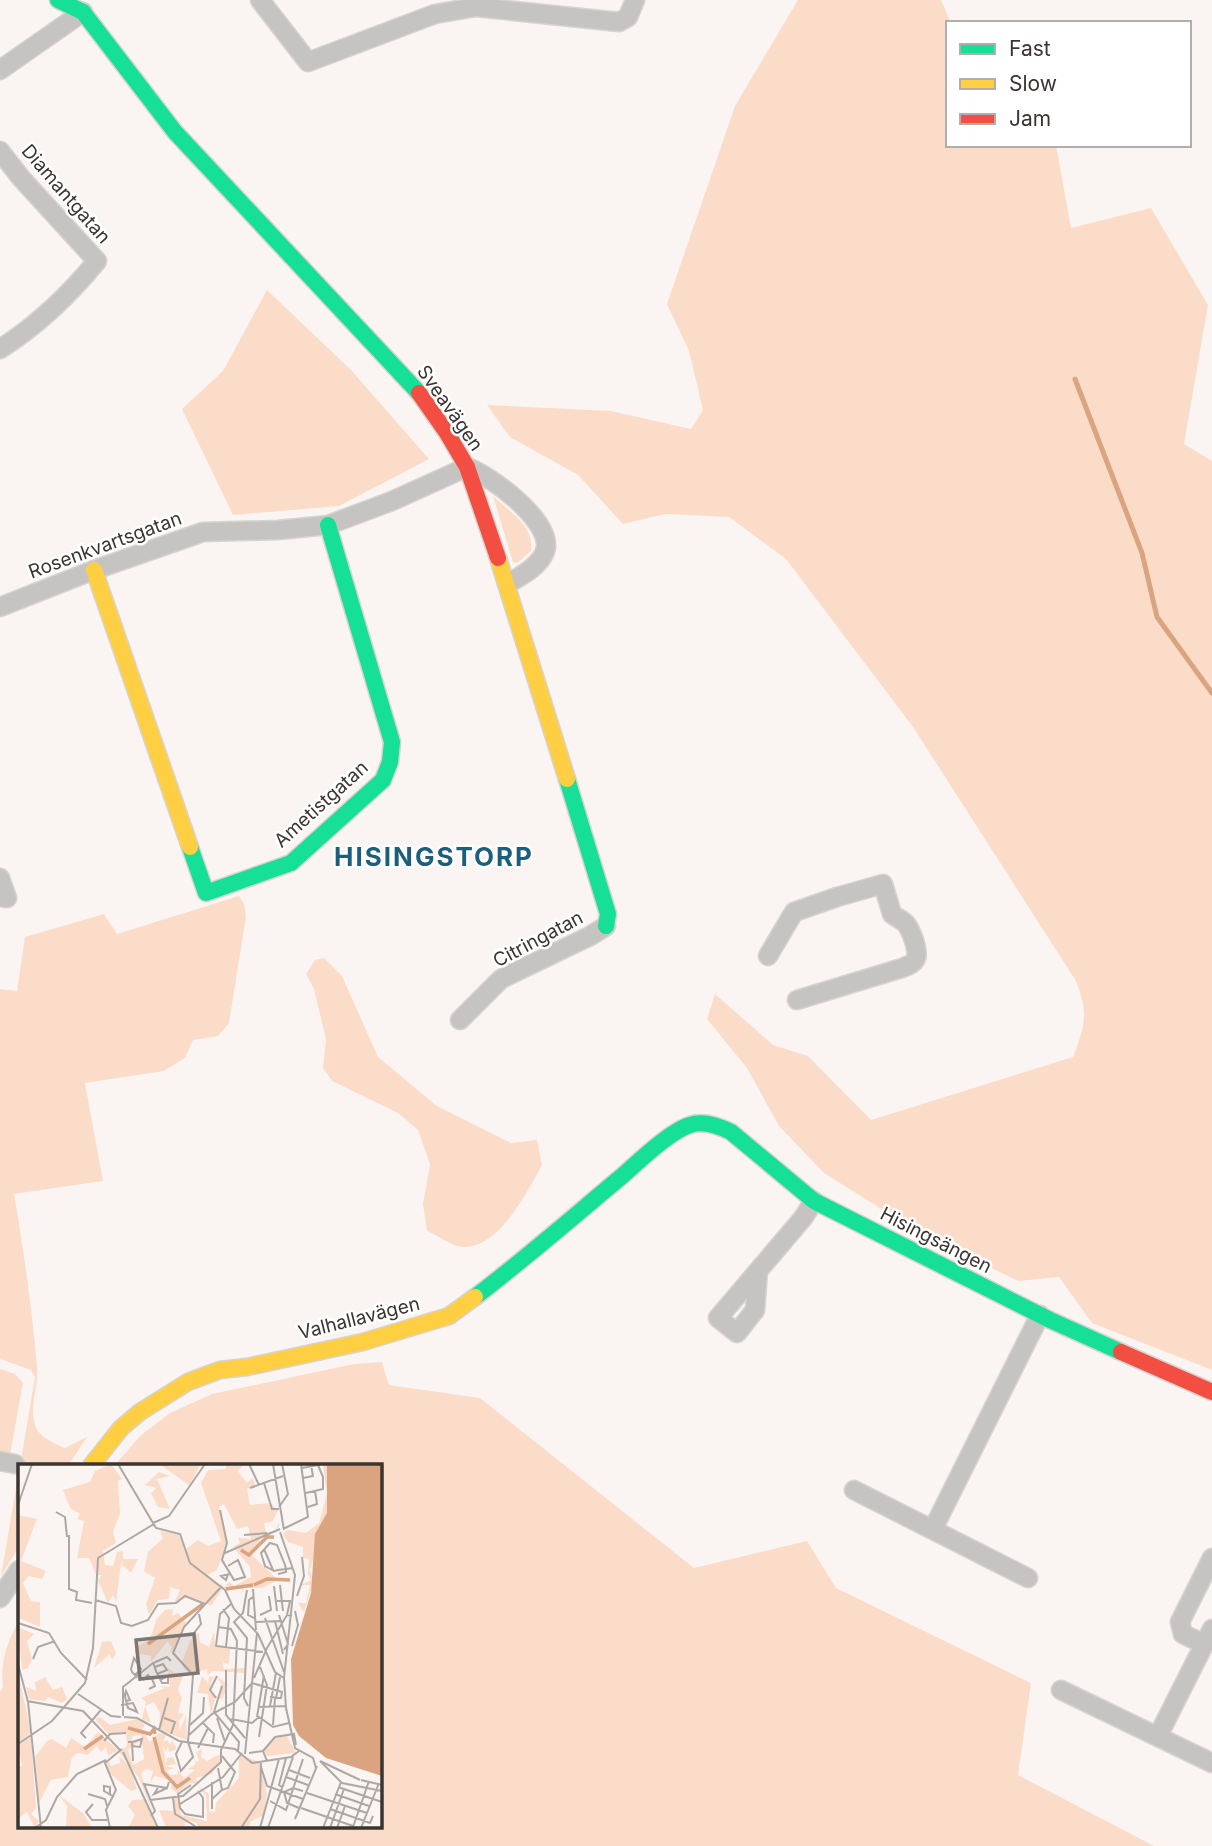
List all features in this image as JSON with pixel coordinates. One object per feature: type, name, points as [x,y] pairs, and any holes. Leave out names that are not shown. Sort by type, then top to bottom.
[{"type":"street","name":"Sveavägen","points":[[58,0],[82,6],[175,132],[416,389],[447,433],[467,467],[506,584],[608,914],[606,926]]},
{"type":"street","points":[[260,0],[307,62],[435,14],[476,7],[619,23],[628,17],[635,0]]},
{"type":"street","points":[[0,70],[82,6]]},
{"type":"street","name":"Diamantgatan","points":[[0,151],[21,178],[97,261],[68,296],[0,349]]},
{"type":"street","points":[[467,467],[482,473],[502,488],[533,516],[544,534],[546,547],[542,556],[519,578],[506,584]]},
{"type":"street","name":"Rosenkvartsgatan","points":[[0,607],[94,570],[203,532],[328,526],[435,483],[467,467]]},
{"type":"street","name":"Ametistgatan","points":[[94,570],[206,893],[291,863],[383,780],[390,762],[392,742],[328,526]]},
{"type":"street","points":[[0,878],[7,898],[0,897]]},
{"type":"street","points":[[768,956],[794,912],[883,884],[892,914],[908,926],[917,952],[912,964],[797,1000]]},
{"type":"street","name":"Citringatan","points":[[460,1020],[501,979],[606,926]]},
{"type":"street","name":"Hisingsängen","points":[[691,1124],[717,1125],[731,1132],[814,1200],[1040,1315],[1212,1392]]},
{"type":"street","name":"Valhallavägen","points":[[93,1464],[121,1428],[188,1382],[220,1370],[247,1367],[363,1342],[449,1315],[513,1268],[651,1151],[691,1124]]},
{"type":"street","points":[[758,1271],[814,1200]]},
{"type":"street","points":[[933,1529],[1040,1315]]},
{"type":"street","points":[[854,1490],[1028,1578]]},
{"type":"street","points":[[1158,1736],[1208,1637],[1183,1634],[1180,1622],[1210,1565]]},
{"type":"street","points":[[0,1598],[18,1571]]},
{"type":"street","points":[[1061,1690],[1212,1763]]},
{"type":"shaded area","points":[[798,0],[941,0],[950,21],[946,21],[946,147],[1056,147],[1071,228],[1151,208],[1208,305],[1184,444],[1212,461],[1212,1370],[1092,1323],[1059,1277],[1018,1281],[923,1235],[824,1173],[779,1126],[747,1068],[707,1019],[715,994],[773,1045],[808,1056],[871,1120],[1073,1057],[1084,1019],[1083,1002],[1076,981],[913,727],[786,559],[729,517],[665,514],[623,524],[578,475],[510,437],[487,405],[611,411],[691,429],[703,410],[689,351],[667,304],[735,106]]},
{"type":"shaded area","points":[[267,290],[351,370],[429,459],[339,506],[233,515],[182,409],[223,371]]},
{"type":"shaded area","points":[[493,496],[520,520],[529,534],[531,551],[517,563],[513,562]]},
{"type":"shaded area","points":[[239,896],[244,904],[246,917],[229,1023],[218,1036],[193,1040],[185,1058],[164,1071],[85,1083],[103,1181],[14,1194],[37,1367],[34,1421],[42,1435],[65,1448],[87,1437],[69,1464],[20,1464],[35,1377],[31,1370],[0,1359],[0,989],[17,991],[25,937],[104,914],[117,934]]},
{"type":"shaded area","points":[[324,958],[342,976],[378,1057],[437,1106],[511,1143],[537,1140],[542,1165],[510,1217],[488,1239],[462,1247],[427,1231],[423,1204],[430,1164],[418,1130],[398,1113],[332,1081],[323,1068],[326,1039],[314,989],[306,974],[315,960]]},
{"type":"shaded area","points":[[382,1362],[389,1385],[480,1398],[694,1568],[807,1541],[836,1588],[1031,1683],[1018,1775],[1154,1846],[0,1846],[0,1692],[3,1687],[5,1652],[18,1623],[18,1828],[382,1828],[382,1464],[116,1464],[140,1436],[170,1413],[212,1394],[354,1364]]},
{"type":"shaded area","points":[[0,1369],[15,1374],[23,1383],[9,1460],[0,1457]]},
{"type":"shaded area","points":[[18,1477],[18,1549],[1,1576]]},
{"type":"waterway","points":[[1075,379],[1142,553],[1157,617],[1212,693]]},
{"type":"traffic: fast","points":[[58,0],[83,12],[175,132],[419,393]]},
{"type":"traffic: fast","points":[[190,847],[206,893],[291,863],[383,780],[390,762],[392,742],[328,525]]},
{"type":"traffic: fast","points":[[567,779],[608,914],[606,926]]},
{"type":"traffic: fast","points":[[475,1297],[664,1140],[682,1128],[706,1123],[731,1132],[814,1201],[1050,1320],[1121,1352]]},
{"type":"traffic: slow","points":[[498,558],[567,779]]},
{"type":"traffic: slow","points":[[94,570],[190,847]]},
{"type":"traffic: slow","points":[[93,1464],[121,1428],[140,1412],[188,1382],[220,1370],[247,1367],[363,1342],[449,1316],[475,1297]]},
{"type":"traffic: jam","points":[[419,393],[467,467],[498,558]]},
{"type":"traffic: jam","points":[[1121,1352],[1212,1392]]},
{"type":"district","name":"HISINGSTORP","points":[[434,856]]}]
